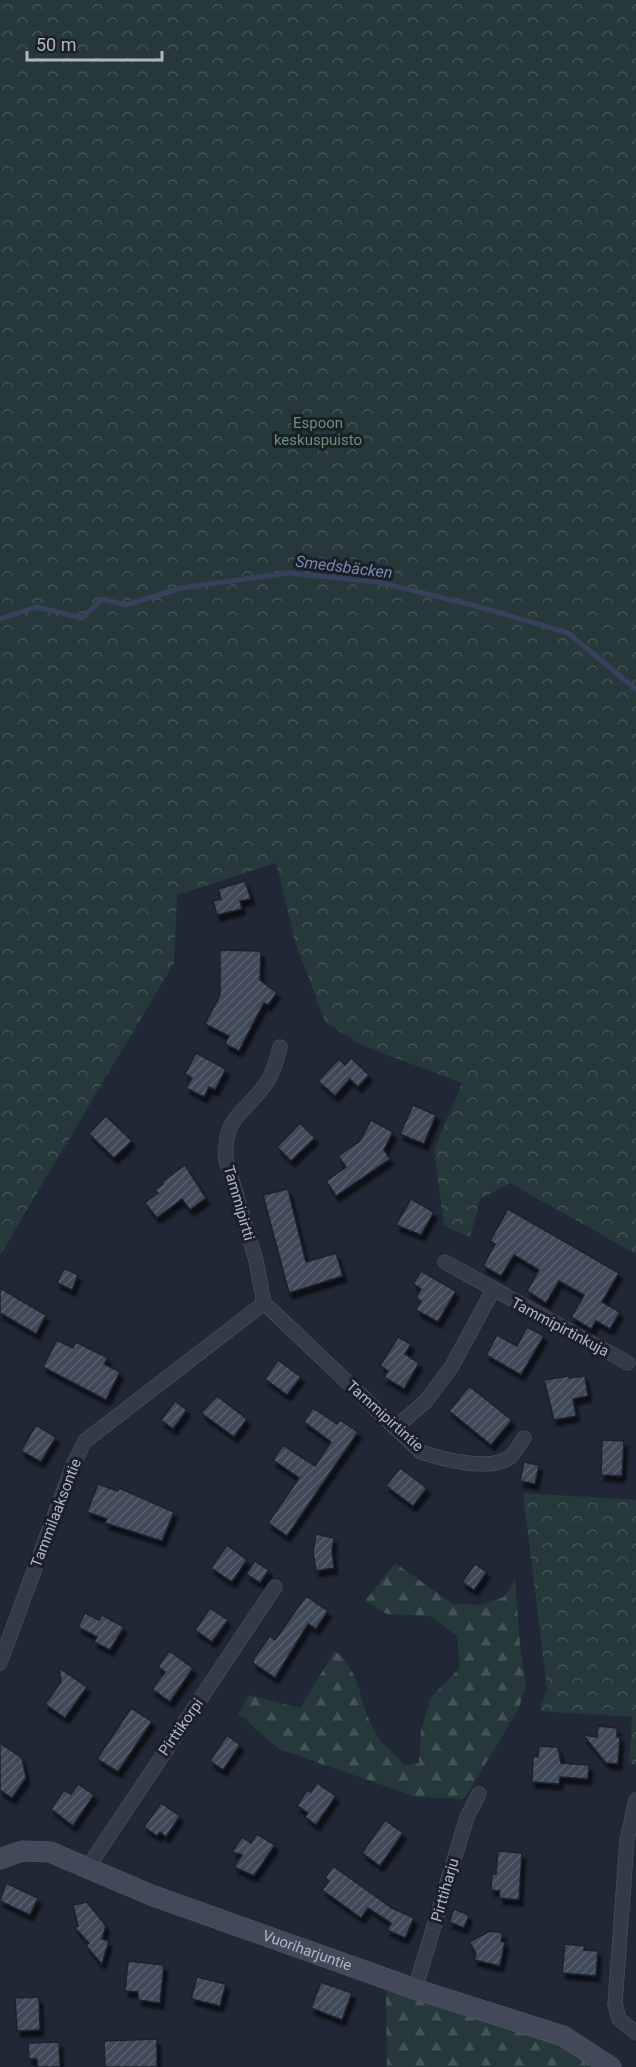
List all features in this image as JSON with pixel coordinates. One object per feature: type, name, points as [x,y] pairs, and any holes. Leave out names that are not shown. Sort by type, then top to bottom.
[{"type":"street","name":"Tammipirtti","points":[[264,1303],[256,1260],[226,1160],[225,1146],[227,1131],[236,1117],[268,1081],[280,1047]]},
{"type":"street","name":"Tammipirtinkuja","points":[[444,1262],[628,1363]]},
{"type":"street","points":[[395,1428],[426,1401],[452,1366],[493,1290]]},
{"type":"street","name":"Tammipirtintie","points":[[264,1303],[421,1452],[444,1460],[493,1463],[510,1458],[524,1438]]},
{"type":"street","name":"Tammilaaksontie","points":[[0,1663],[73,1465],[85,1441],[264,1303]]},
{"type":"street","name":"Pirttikorpi","points":[[88,1867],[275,1587]]},
{"type":"street","name":"Pirttiharju","points":[[415,1989],[467,1817],[479,1794]]},
{"type":"street","points":[[636,1800],[627,1840],[615,2004],[619,2019],[636,2033]]},
{"type":"street","name":"Vuoriharjuntie","points":[[0,1859],[11,1853],[36,1850],[88,1867],[151,1895],[415,1989],[563,2036],[611,2067]]},
{"type":"green space","name":"Espoon keskuspuisto","points":[[0,0],[636,0],[636,1254],[510,1183],[480,1199],[470,1237],[444,1226],[434,1150],[462,1083],[361,1045],[325,1022],[295,941],[276,863],[177,895],[174,963],[0,1255]]},
{"type":"green space","points":[[523,1493],[636,1500],[636,1764],[629,1764],[632,1717],[540,1711],[547,1688]]},
{"type":"green space","points":[[395,1563],[453,1604],[482,1605],[504,1597],[515,1579],[520,1645],[526,1685],[519,1708],[464,1799],[417,1797],[279,1749],[239,1714],[248,1695],[300,1708],[335,1651],[351,1670],[367,1716],[379,1738],[405,1765],[419,1763],[421,1730],[431,1697],[460,1668],[457,1636],[430,1616],[387,1614],[365,1601]]},
{"type":"green space","points":[[386,1991],[440,2002],[558,2042],[598,2067],[387,2067]]},
{"type":"building","points":[[245,881],[251,899],[240,901],[242,909],[217,915],[213,901],[221,899],[218,889]]},
{"type":"building","points":[[220,950],[261,951],[260,980],[277,993],[268,1005],[264,1003],[239,1051],[225,1044],[229,1036],[205,1024],[220,995]]},
{"type":"building","points":[[196,1053],[226,1069],[215,1090],[209,1087],[204,1097],[186,1088],[192,1078],[185,1074]]},
{"type":"building","points":[[351,1058],[369,1075],[358,1087],[350,1079],[335,1096],[318,1081],[339,1059],[345,1065]]},
{"type":"building","points":[[413,1105],[436,1115],[424,1144],[400,1134]]},
{"type":"building","points":[[106,1116],[132,1141],[114,1158],[89,1134]]},
{"type":"building","points":[[371,1120],[393,1132],[384,1150],[390,1159],[336,1196],[326,1181],[346,1167],[338,1156],[360,1141]]},
{"type":"building","points":[[300,1123],[315,1138],[291,1161],[277,1147]]},
{"type":"building","points":[[185,1165],[206,1198],[190,1210],[182,1199],[157,1218],[145,1203],[158,1193],[155,1190],[163,1184],[162,1182]]},
{"type":"building","points":[[288,1189],[306,1262],[336,1253],[343,1276],[289,1293],[263,1195]]},
{"type":"building","points":[[411,1199],[434,1212],[421,1235],[396,1225]]},
{"type":"building","points":[[508,1209],[619,1273],[602,1302],[620,1312],[610,1329],[596,1321],[591,1329],[571,1317],[584,1295],[559,1281],[546,1303],[527,1291],[539,1270],[514,1255],[501,1276],[483,1266],[495,1244],[490,1241]]},
{"type":"building","points":[[64,1268],[78,1275],[72,1290],[57,1283]]},
{"type":"building","points":[[421,1271],[456,1291],[438,1322],[416,1310],[421,1301],[416,1298],[421,1289],[413,1284]]},
{"type":"building","points":[[0,1288],[46,1315],[36,1334],[0,1313]]},
{"type":"building","points":[[527,1327],[544,1336],[521,1375],[486,1355],[497,1335],[517,1346]]},
{"type":"building","points":[[398,1337],[411,1344],[405,1354],[419,1363],[404,1389],[384,1377],[388,1371],[380,1366]]},
{"type":"building","points":[[57,1340],[73,1348],[76,1342],[108,1358],[104,1364],[120,1372],[106,1400],[43,1367]]},
{"type":"building","points":[[278,1360],[301,1377],[287,1395],[265,1379]]},
{"type":"building","points":[[569,1376],[569,1378],[585,1376],[588,1396],[573,1399],[576,1416],[554,1420],[544,1380]]},
{"type":"building","points":[[469,1386],[512,1420],[491,1445],[449,1411]]},
{"type":"building","points":[[217,1396],[247,1419],[234,1437],[201,1413]]},
{"type":"building","points":[[175,1401],[187,1410],[173,1429],[161,1420]]},
{"type":"building","points":[[313,1408],[337,1424],[340,1420],[358,1432],[287,1536],[268,1523],[299,1478],[273,1460],[283,1445],[315,1466],[331,1442],[304,1422]]},
{"type":"building","points":[[36,1425],[56,1437],[41,1462],[21,1451]]},
{"type":"building","points":[[602,1440],[624,1441],[622,1476],[601,1475]]},
{"type":"building","points":[[524,1462],[539,1465],[535,1484],[520,1481]]},
{"type":"building","points":[[400,1468],[427,1488],[413,1506],[386,1486]]},
{"type":"building","points":[[98,1484],[118,1491],[119,1488],[174,1512],[162,1541],[105,1523],[107,1519],[87,1512]]},
{"type":"building","points":[[316,1534],[334,1538],[332,1550],[334,1568],[316,1571],[313,1552]]},
{"type":"building","points":[[227,1545],[247,1560],[232,1582],[211,1568]]},
{"type":"building","points":[[255,1561],[269,1570],[260,1583],[246,1574]]},
{"type":"building","points":[[475,1564],[487,1572],[474,1590],[462,1582]]},
{"type":"building","points":[[306,1596],[328,1611],[316,1629],[308,1624],[275,1678],[253,1663],[254,1658],[270,1636],[275,1640]]},
{"type":"building","points":[[210,1608],[228,1620],[212,1642],[195,1630]]},
{"type":"building","points":[[85,1613],[99,1620],[102,1615],[124,1627],[110,1650],[94,1642],[97,1637],[78,1627]]},
{"type":"building","points":[[169,1651],[193,1668],[170,1702],[152,1689],[165,1672],[158,1667]]},
{"type":"building","points":[[59,1668],[87,1687],[65,1718],[45,1704],[61,1682]]},
{"type":"building","points":[[131,1708],[152,1721],[118,1772],[97,1759]]},
{"type":"building","points":[[598,1726],[617,1728],[617,1737],[620,1737],[618,1764],[606,1763],[583,1735],[597,1737]]},
{"type":"building","points":[[227,1735],[240,1745],[223,1770],[210,1761]]},
{"type":"building","points":[[0,1743],[22,1758],[26,1778],[12,1798],[0,1790]]},
{"type":"building","points":[[539,1746],[558,1747],[561,1763],[589,1765],[588,1779],[560,1777],[559,1784],[532,1782],[533,1756],[538,1757]]},
{"type":"building","points":[[317,1783],[336,1796],[316,1825],[305,1817],[308,1813],[297,1806],[307,1790],[311,1792]]},
{"type":"building","points":[[78,1784],[94,1795],[73,1826],[51,1809],[64,1790],[71,1794]]},
{"type":"building","points":[[161,1803],[180,1816],[166,1837],[160,1832],[157,1836],[144,1827]]},
{"type":"building","points":[[385,1820],[403,1833],[380,1866],[362,1853]]},
{"type":"building","points":[[257,1834],[275,1845],[254,1876],[234,1867],[242,1855],[232,1852],[242,1837],[251,1843]]},
{"type":"building","points":[[498,1851],[522,1853],[519,1900],[499,1898],[500,1891],[491,1890],[492,1874],[496,1874]]},
{"type":"building","points":[[333,1866],[392,1908],[414,1918],[405,1938],[387,1930],[391,1923],[368,1908],[361,1918],[322,1890],[329,1881],[325,1878]]},
{"type":"building","points":[[6,1883],[38,1898],[30,1915],[0,1901]]},
{"type":"building","points":[[87,1902],[106,1926],[102,1939],[109,1941],[102,1964],[86,1946],[89,1943],[75,1928],[78,1926],[73,1905]]},
{"type":"building","points":[[454,1909],[469,1915],[464,1928],[449,1922]]},
{"type":"building","points":[[490,1931],[503,1933],[501,1941],[505,1942],[500,1966],[474,1960],[476,1953],[469,1942]]},
{"type":"building","points":[[565,1944],[585,1946],[584,1950],[598,1951],[596,1976],[562,1973]]},
{"type":"building","points":[[128,1961],[164,1965],[160,2003],[138,2000],[138,1992],[125,1991]]},
{"type":"building","points":[[197,1977],[226,1984],[220,2006],[191,1999]]},
{"type":"building","points":[[321,1982],[352,1993],[342,2020],[311,2008]]},
{"type":"building","points":[[39,1997],[40,2030],[17,2031],[15,1998]]},
{"type":"building","points":[[157,2039],[157,2067],[105,2067],[104,2041]]},
{"type":"building","points":[[59,2042],[60,2067],[37,2067],[37,2059],[29,2059],[28,2043]]},
{"type":"waterway","name":"Smedsbäcken","points":[[0,619],[37,607],[82,618],[103,599],[126,605],[181,588],[288,573],[378,582],[476,606],[568,633],[636,689]]}]
